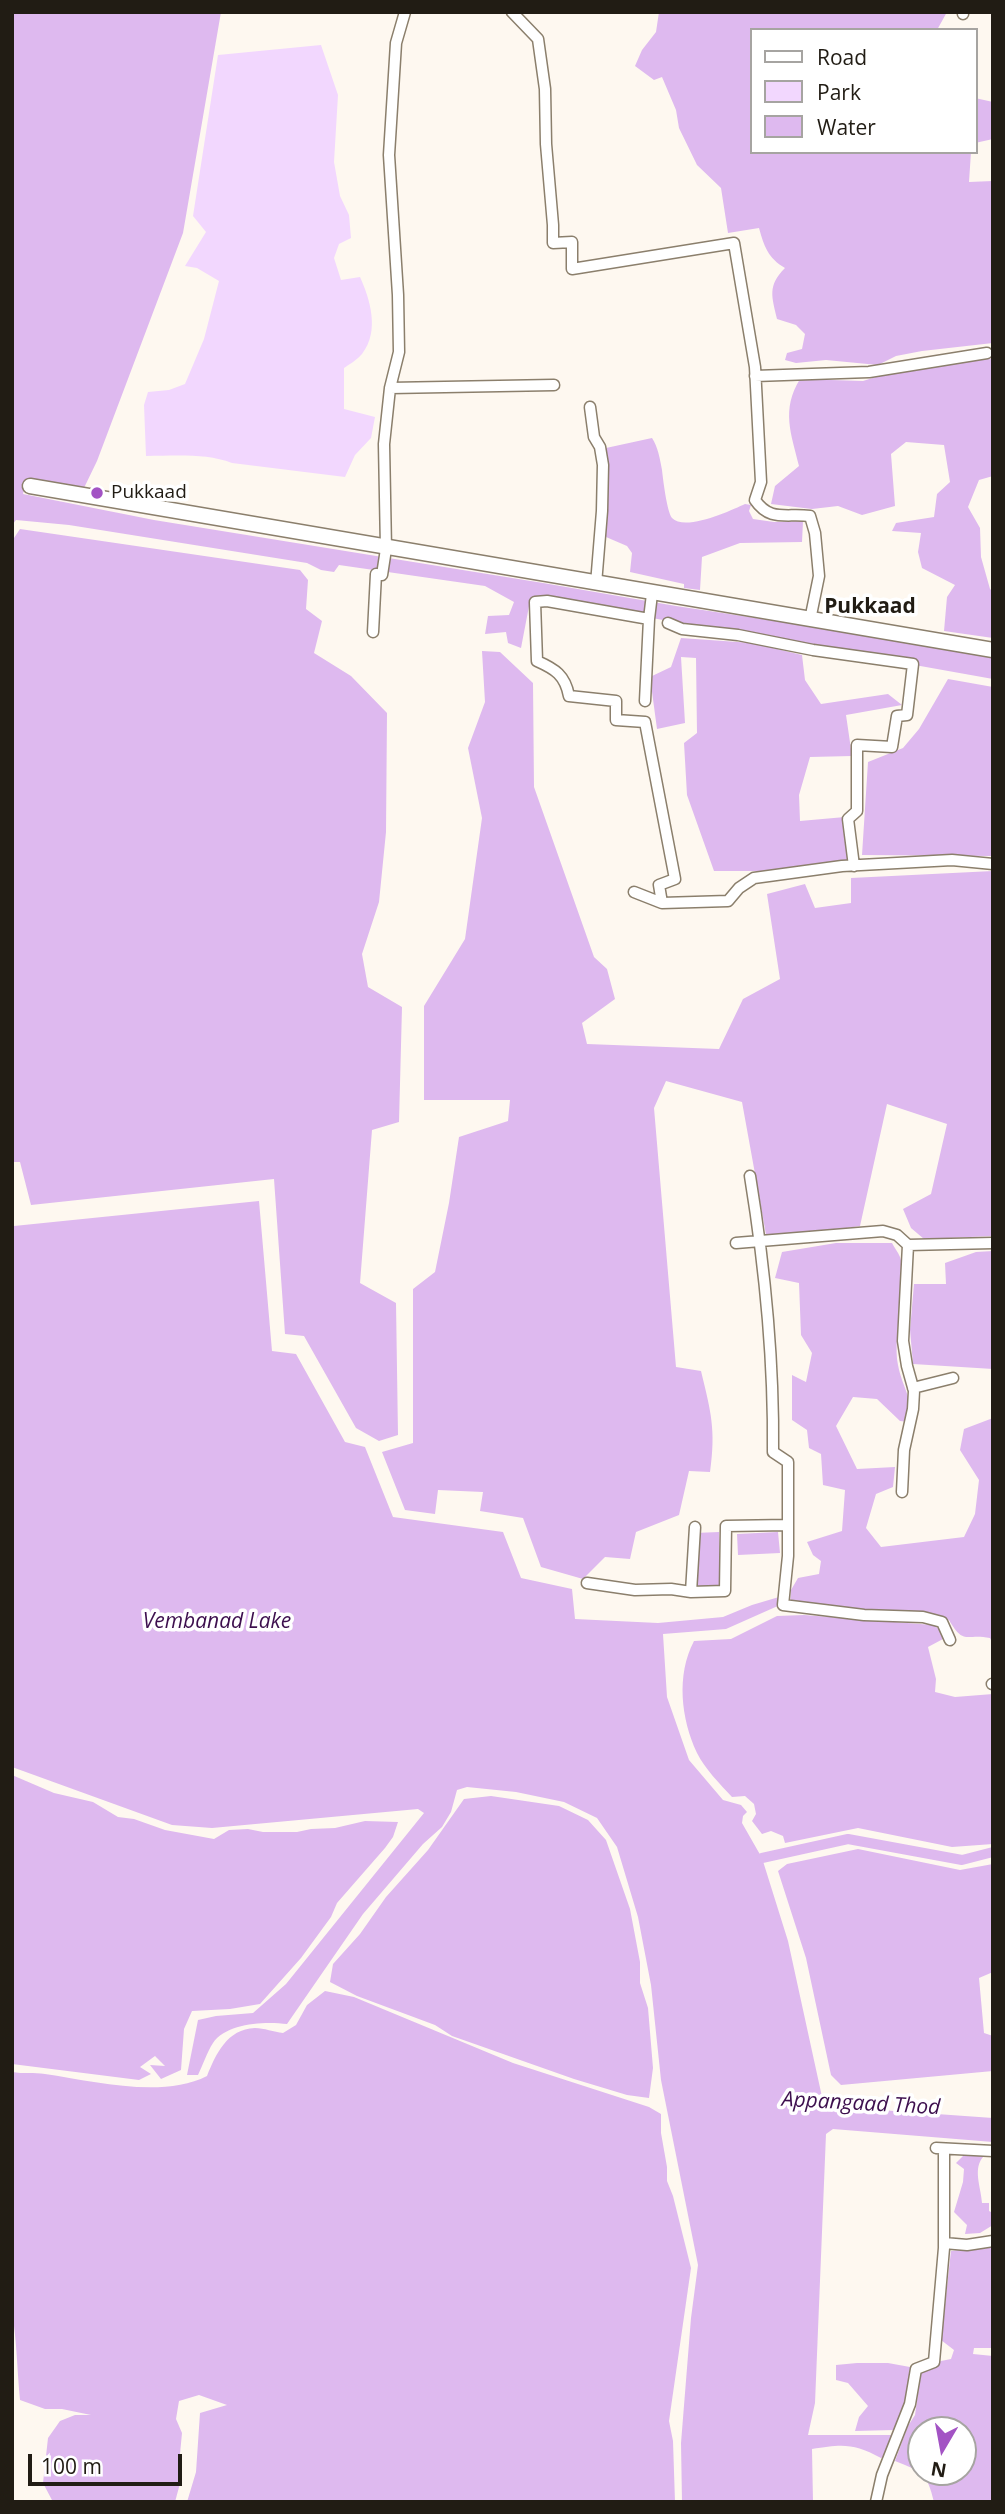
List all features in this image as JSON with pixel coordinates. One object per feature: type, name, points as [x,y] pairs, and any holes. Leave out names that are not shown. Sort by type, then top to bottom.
[{"type":"street","points":[[373,632],[376,574],[382,575],[386,549],[384,444],[390,388],[399,352],[390,155],[397,43],[405,12]]},
{"type":"street","points":[[512,12],[538,39],[545,89],[553,243],[572,242],[572,269],[734,243],[755,376],[761,482],[755,500],[762,510],[770,515],[810,516],[815,533],[819,576],[810,620]]},
{"type":"street","points":[[755,376],[869,372],[987,354]]},
{"type":"street","points":[[390,388],[554,385]]},
{"type":"street","points":[[590,407],[594,437],[600,447],[603,465],[596,584]]},
{"type":"street","points":[[30,486],[386,549],[993,650]]},
{"type":"street","points":[[645,701],[652,594]]},
{"type":"street","points":[[649,619],[547,601],[535,602],[537,661],[555,669],[566,681],[569,696],[616,701],[616,720],[645,722],[675,878],[659,885],[662,903]]},
{"type":"street","points":[[668,623],[682,629],[738,635],[813,650],[913,664],[908,715],[897,716],[892,747],[858,745],[857,811],[848,819],[854,866]]},
{"type":"street","points":[[634,892],[662,903],[729,901],[739,888],[754,878],[854,866],[952,860],[993,864]]},
{"type":"street","points":[[750,1176],[761,1241],[773,1378],[773,1452],[788,1462],[788,1556],[783,1605],[864,1615],[923,1617],[942,1622],[950,1640]]},
{"type":"street","points":[[736,1243],[883,1231],[897,1235],[908,1245],[993,1243]]},
{"type":"street","points":[[902,1492],[904,1450],[913,1409],[914,1388],[907,1367],[903,1340],[908,1245]]},
{"type":"street","points":[[914,1388],[953,1378]]},
{"type":"street","points":[[587,1583],[635,1590],[725,1591],[726,1526],[788,1525]]},
{"type":"street","points":[[691,1592],[695,1527]]},
{"type":"street","points":[[876,2502],[882,2476],[911,2404],[916,2369],[934,2362],[944,2243],[940,2148],[993,2151]]},
{"type":"street","points":[[944,2243],[967,2245],[993,2241]]},
{"type":"green space","points":[[321,45],[338,95],[334,162],[340,196],[349,215],[351,238],[339,244],[334,258],[341,280],[360,277],[372,315],[371,335],[367,345],[360,356],[344,368],[344,409],[375,417],[371,438],[355,455],[345,477],[232,463],[201,456],[146,456],[144,405],[148,392],[169,390],[185,384],[204,339],[219,281],[197,268],[185,266],[206,232],[193,216],[218,55]]},
{"type":"water","points":[[12,12],[221,12],[183,233],[97,461],[83,490],[26,482],[23,494],[154,520],[993,658],[993,679],[540,598],[530,601],[521,648],[508,643],[506,632],[485,634],[488,616],[509,615],[514,602],[485,586],[339,565],[334,572],[321,570],[307,563],[69,525],[16,520],[12,525]]},
{"type":"water","points":[[659,12],[947,12],[938,28],[750,28],[750,154],[971,154],[969,182],[993,181],[993,343],[922,351],[896,356],[878,365],[826,360],[796,363],[785,360],[787,353],[802,349],[805,334],[796,325],[777,319],[772,292],[775,280],[785,268],[774,260],[768,251],[759,228],[728,233],[721,188],[697,165],[679,128],[676,110],[662,77],[654,80],[635,66],[642,50],[656,32]]},
{"type":"water","points":[[977,98],[993,102],[993,139],[977,143]]},
{"type":"water","points":[[993,359],[993,476],[979,480],[968,507],[980,528],[981,557],[993,592],[993,638],[944,631],[947,597],[955,585],[922,568],[918,552],[921,533],[892,531],[896,523],[934,517],[937,494],[950,482],[944,445],[906,442],[891,454],[895,506],[862,515],[838,506],[812,509],[771,504],[775,486],[799,466],[789,411],[800,379],[863,381],[895,371],[961,360]]},
{"type":"water","points":[[652,438],[658,453],[672,518],[687,523],[720,515],[745,504],[751,505],[749,511],[753,519],[774,522],[803,521],[802,542],[740,543],[702,557],[700,590],[630,572],[632,553],[627,546],[606,537],[606,448]]},
{"type":"water","points":[[20,529],[300,570],[308,580],[306,609],[322,621],[314,653],[351,676],[387,713],[386,832],[379,902],[362,954],[368,987],[402,1007],[399,1122],[372,1130],[360,1283],[396,1303],[398,1435],[379,1441],[356,1428],[304,1336],[285,1334],[274,1179],[31,1205],[20,1162],[12,1162],[12,541]]},
{"type":"water","points":[[681,638],[752,643],[802,655],[805,680],[821,704],[888,694],[902,705],[846,715],[852,756],[810,757],[799,795],[800,821],[845,817],[851,863],[765,871],[714,871],[687,795],[684,743],[697,733],[696,658],[681,657],[685,723],[657,729],[650,677],[671,667]]},
{"type":"water","points":[[482,651],[500,652],[533,683],[534,787],[594,957],[607,969],[615,999],[582,1023],[587,1044],[719,1049],[743,999],[780,979],[767,894],[805,884],[815,908],[851,903],[851,878],[993,871],[993,1236],[924,1239],[911,1228],[903,1209],[931,1194],[947,1124],[887,1104],[860,1226],[767,1240],[742,1102],[666,1081],[654,1108],[676,1367],[701,1371],[712,1421],[710,1472],[689,1471],[679,1515],[636,1532],[630,1559],[605,1557],[583,1579],[541,1567],[523,1518],[480,1511],[483,1492],[438,1490],[435,1514],[405,1510],[382,1452],[413,1443],[413,1289],[435,1272],[459,1137],[508,1121],[510,1100],[424,1100],[424,1006],[465,939],[482,818],[468,748],[485,702]]},
{"type":"water","points":[[948,679],[993,687],[993,856],[862,855],[868,762],[903,748],[919,729]]},
{"type":"water","name":"Vembanad Lake","points":[[259,1201],[272,1351],[296,1354],[345,1442],[365,1447],[393,1517],[503,1532],[521,1578],[572,1589],[575,1619],[658,1623],[723,1617],[779,1597],[780,1605],[726,1629],[663,1634],[667,1697],[689,1760],[723,1800],[741,1805],[747,1812],[742,1823],[762,1858],[788,1941],[824,2106],[993,2118],[993,2142],[833,2129],[826,2134],[815,2403],[808,2435],[893,2435],[888,2455],[881,2458],[848,2446],[812,2449],[813,2502],[682,2502],[681,2443],[698,2265],[661,2080],[651,1985],[638,1917],[617,1847],[597,1818],[564,1802],[516,1792],[467,1787],[457,1790],[451,1812],[442,1827],[423,1844],[363,1914],[287,2024],[257,2023],[227,2031],[213,2043],[198,2075],[187,2075],[198,2020],[253,2013],[286,1984],[424,1813],[418,1809],[212,1828],[172,1825],[12,1767],[12,1218],[14,1226]]},
{"type":"water","points":[[836,1243],[892,1243],[902,1267],[897,1352],[908,1398],[909,1422],[900,1421],[877,1399],[853,1397],[836,1426],[857,1469],[895,1467],[893,1487],[876,1494],[866,1528],[881,1547],[964,1537],[975,1514],[979,1480],[960,1450],[964,1429],[993,1418],[993,1644],[990,1638],[962,1636],[949,1620],[934,1615],[790,1604],[791,1590],[798,1578],[819,1574],[821,1561],[813,1555],[807,1542],[842,1531],[845,1490],[823,1485],[821,1454],[809,1448],[807,1430],[792,1420],[792,1375],[806,1382],[812,1353],[801,1335],[799,1283],[775,1278],[782,1252]]},
{"type":"water","points":[[993,1251],[993,1369],[913,1364],[910,1330],[914,1284],[946,1284],[945,1263],[976,1252]]},
{"type":"water","points":[[719,1532],[721,1587],[698,1588],[695,1533]]},
{"type":"water","points":[[778,1532],[780,1553],[738,1555],[737,1534]]},
{"type":"water","points":[[804,1615],[933,1625],[939,1629],[943,1639],[928,1647],[936,1679],[935,1692],[955,1697],[993,1694],[993,1844],[952,1847],[858,1828],[785,1843],[783,1836],[771,1831],[762,1834],[752,1821],[756,1814],[754,1804],[745,1796],[732,1797],[713,1776],[697,1753],[684,1712],[683,1682],[688,1654],[694,1641],[731,1639],[777,1616]]},
{"type":"water","points":[[12,1775],[54,1793],[93,1802],[118,1817],[134,1819],[165,1830],[214,1839],[229,1830],[297,1832],[335,1828],[365,1821],[398,1822],[393,1837],[385,1848],[337,1903],[331,1917],[301,1958],[260,2004],[192,2011],[184,2029],[181,2070],[161,2079],[150,2065],[165,2066],[155,2056],[140,2067],[151,2074],[139,2080],[12,2064]]},
{"type":"water","points":[[491,1796],[559,1806],[588,1820],[606,1840],[630,1909],[640,1962],[640,1983],[648,2008],[653,2068],[649,2098],[627,2095],[574,2079],[452,2036],[435,2025],[357,1996],[330,1982],[333,1964],[360,1934],[386,1897],[428,1850],[464,1799]]},
{"type":"water","points":[[858,1849],[960,1870],[993,1864],[993,1972],[979,1978],[984,2033],[993,2036],[993,2071],[841,2085],[831,2075],[806,1958],[778,1871],[787,1864]]},
{"type":"water","points":[[325,1991],[354,1997],[513,2063],[649,2107],[661,2114],[667,2181],[691,2268],[669,2421],[673,2441],[675,2502],[187,2502],[196,2472],[200,2413],[227,2405],[199,2395],[179,2401],[176,2419],[182,2433],[182,2476],[175,2502],[53,2502],[43,2483],[48,2438],[60,2421],[75,2415],[91,2415],[62,2409],[45,2409],[20,2400],[12,2312],[12,2072],[41,2073],[127,2086],[189,2083],[207,2076],[219,2051],[237,2033],[255,2028],[283,2033],[296,2025],[307,2005]]},
{"type":"water","points":[[964,2155],[984,2156],[978,2166],[978,2178],[982,2203],[989,2203],[989,2211],[993,2213],[993,2225],[980,2233],[965,2234],[967,2225],[954,2212],[964,2169],[956,2163]]},
{"type":"water","points":[[993,2246],[993,2348],[974,2348],[973,2354],[993,2356],[993,2502],[934,2502],[929,2486],[977,2486],[977,2416],[914,2416],[921,2373],[941,2361],[951,2359],[954,2350],[941,2340],[951,2251]]},
{"type":"water","points":[[888,2363],[910,2367],[906,2405],[894,2430],[855,2431],[859,2417],[868,2406],[848,2383],[836,2380],[836,2365]]},
{"type":"water","points":[[907,2429],[907,2466],[895,2461]]},
{"type":"waterway","points":[[762,1858],[848,1839],[962,1860],[993,1852]]},
{"type":"place","name":"Pukkaad","points":[[97,493]]},
{"type":"district","name":"Pukkaad","points":[[870,607]]},
{"type":"water label","name":"Appangaad Thod","points":[[861,2104]]}]
